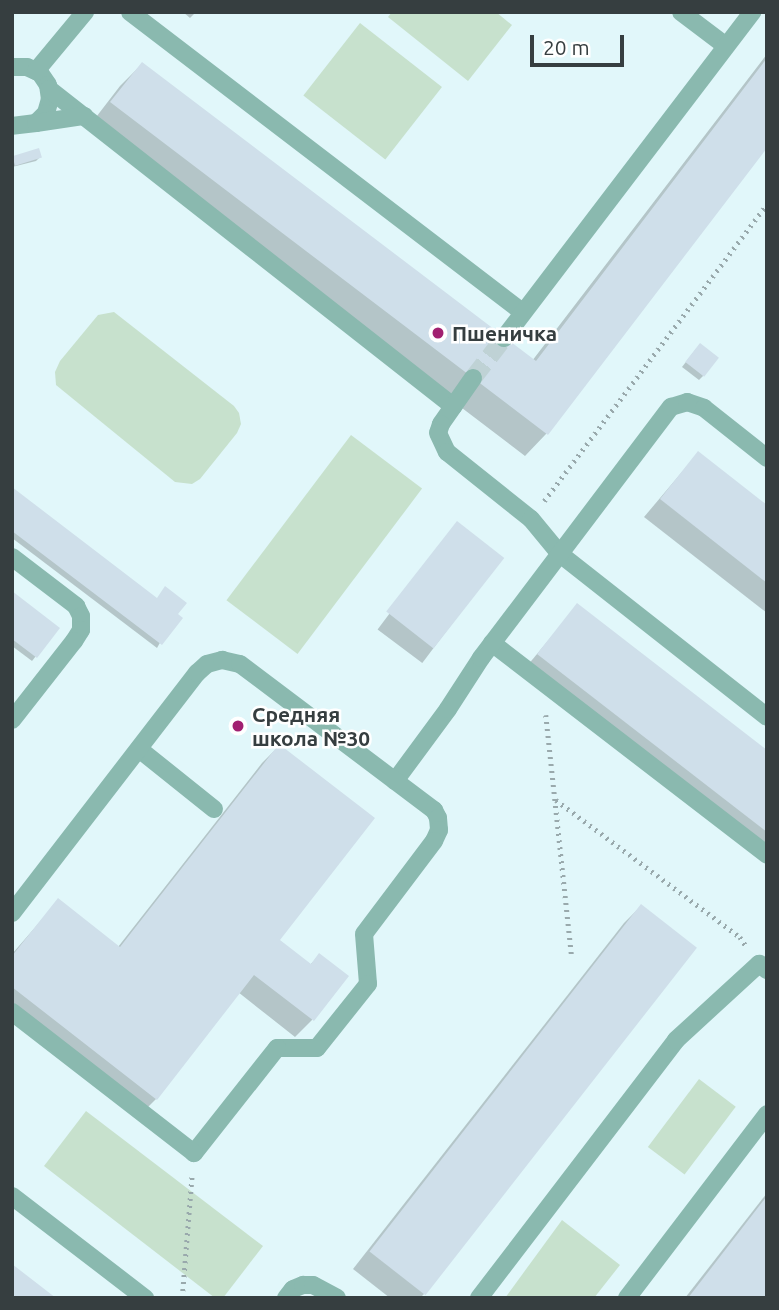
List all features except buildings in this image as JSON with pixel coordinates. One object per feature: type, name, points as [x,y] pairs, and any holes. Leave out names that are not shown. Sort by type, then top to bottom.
[{"type":"lane","points":[[36,71],[85,12]]},
{"type":"lane","points":[[130,12],[523,312]]},
{"type":"lane","points":[[681,12],[726,46]]},
{"type":"lane","points":[[504,338],[752,12]]},
{"type":"lane","points":[[12,67],[27,67],[36,71],[49,89],[453,405]]},
{"type":"lane","points":[[36,122],[49,106],[49,89]]},
{"type":"lane","points":[[12,126],[85,116]]},
{"type":"lane","points":[[473,378],[441,424],[438,433],[441,444],[531,519],[560,554],[767,717]]},
{"type":"lane","points":[[395,781],[492,643],[671,407],[687,402],[704,408],[767,458]]},
{"type":"lane","points":[[12,557],[76,606],[81,616],[81,630],[74,641],[12,720]]},
{"type":"lane","points":[[492,643],[767,855]]},
{"type":"lane","points":[[12,913],[197,673],[207,664],[222,660],[240,664],[434,810],[439,830],[364,934],[368,984],[317,1048],[277,1048],[194,1153],[12,1012]]},
{"type":"lane","points":[[139,749],[214,809]]},
{"type":"lane","points":[[478,1298],[676,1040],[763,967]]},
{"type":"lane","points":[[627,1298],[767,1114]]},
{"type":"lane","points":[[12,1196],[145,1298]]},
{"type":"lane","points":[[286,1298],[293,1289],[303,1285],[313,1285],[337,1298]]},
{"type":"path","points":[[531,519],[767,204]]},
{"type":"path","points":[[542,681],[572,958]]},
{"type":"path","points":[[555,800],[740,937],[763,967]]},
{"type":"path","points":[[182,1298],[194,1153]]},
{"type":"green space","points":[[392,12],[496,12],[512,25],[468,81],[388,17]]},
{"type":"green space","points":[[360,23],[442,87],[385,160],[303,95]]},
{"type":"green space","points":[[114,312],[234,406],[239,413],[241,424],[237,433],[200,479],[192,484],[175,482],[56,385],[55,372],[60,361],[98,315]]},
{"type":"green space","points":[[351,435],[422,489],[298,654],[226,600]]},
{"type":"green space","points":[[699,1079],[736,1107],[685,1175],[648,1147]]},
{"type":"green space","points":[[86,1111],[263,1246],[223,1298],[215,1298],[44,1166]]},
{"type":"green space","points":[[562,1220],[620,1265],[594,1298],[505,1298]]},
{"type":"tunnel","points":[[473,378],[504,338]]},
{"type":"place","name":"Пшеничка","points":[[438,333]]},
{"type":"place","name":"Средняя школа №30","points":[[238,726]]}]
